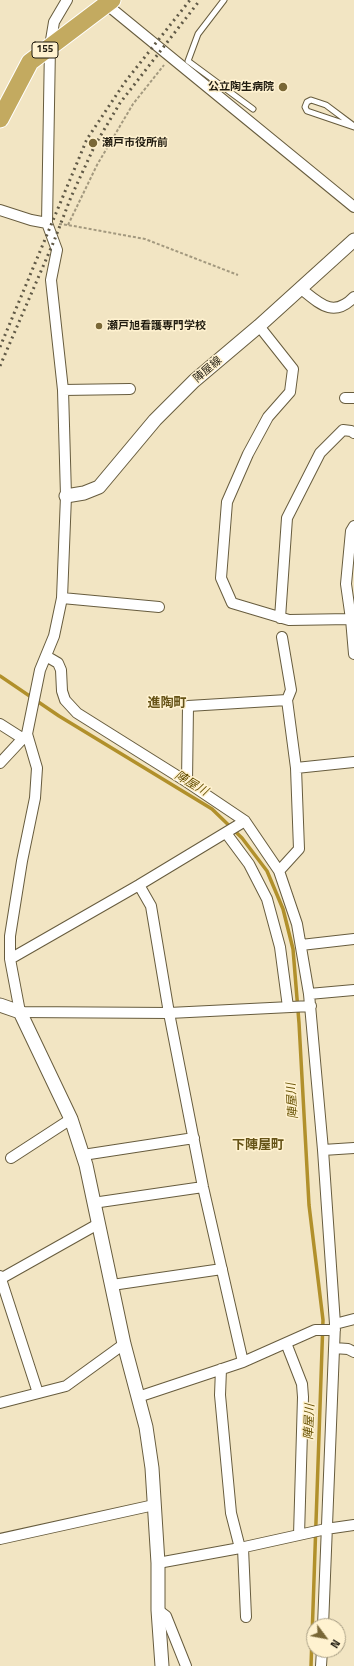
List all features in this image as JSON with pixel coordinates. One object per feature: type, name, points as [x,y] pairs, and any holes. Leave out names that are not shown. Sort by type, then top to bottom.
[{"type":"highway","name":"155","points":[[0,119],[30,62],[109,2]]},
{"type":"street","points":[[0,763],[24,736],[33,708],[40,670],[54,636],[62,598],[66,496],[63,390],[51,280],[56,250],[47,223],[50,46],[54,22],[66,0]]},
{"type":"street","points":[[109,2],[170,56],[354,207]]},
{"type":"street","points":[[0,210],[30,220],[47,223]]},
{"type":"street","name":"陣屋線","points":[[66,496],[84,493],[99,487],[156,420],[188,387],[259,326],[354,240]]},
{"type":"street","points":[[300,288],[318,302],[333,309],[342,307],[354,297]]},
{"type":"street","points":[[259,326],[293,369],[290,392],[268,417],[248,454],[227,502],[221,578],[232,603],[289,620],[351,619]]},
{"type":"street","points":[[63,390],[130,389]]},
{"type":"street","points":[[280,618],[287,518],[320,453],[343,430],[354,433]]},
{"type":"street","points":[[354,526],[351,531],[346,584],[354,654]]},
{"type":"street","points":[[62,598],[159,607]]},
{"type":"street","points":[[278,871],[300,849],[296,768],[287,700],[291,690],[282,636]]},
{"type":"street","points":[[46,656],[58,664],[61,670],[62,691],[65,700],[77,713],[187,782],[243,822],[278,871],[297,924],[310,994],[307,1006],[323,1150],[334,1328],[323,1529],[323,1618]]},
{"type":"street","points":[[187,782],[188,706],[287,700]]},
{"type":"street","points":[[0,724],[24,736],[37,768],[35,798],[22,861],[10,936],[10,959],[20,1012],[71,1119],[82,1155],[94,1203],[124,1344],[146,1426],[151,1461],[158,1563],[158,1610],[162,1666]]},
{"type":"street","points":[[296,768],[354,762]]},
{"type":"street","points":[[10,959],[139,885],[243,822]]},
{"type":"street","points":[[227,832],[249,864],[267,899],[280,947],[290,1007]]},
{"type":"street","points":[[139,885],[151,906],[169,1012],[203,1187],[243,1362]]},
{"type":"street","points":[[301,945],[354,939]]},
{"type":"street","points":[[310,994],[354,990]]},
{"type":"street","points":[[0,1005],[20,1012],[169,1012],[307,1006]]},
{"type":"street","points":[[11,1158],[71,1119]]},
{"type":"street","points":[[82,1155],[194,1138]]},
{"type":"street","points":[[323,1150],[354,1148]]},
{"type":"street","points":[[94,1203],[203,1187]]},
{"type":"street","points":[[38,1393],[1,1277],[98,1224]]},
{"type":"street","points":[[112,1285],[222,1270]]},
{"type":"street","points":[[138,1397],[243,1362],[316,1330],[334,1328],[354,1319]]},
{"type":"street","points":[[286,1343],[302,1384],[303,1397],[299,1535]]},
{"type":"street","points":[[0,1403],[66,1386],[124,1344]]},
{"type":"street","points":[[334,1348],[348,1349],[354,1352]]},
{"type":"street","points":[[221,1369],[220,1395],[231,1513],[241,1548],[246,1617]]},
{"type":"street","points":[[0,1539],[154,1505]]},
{"type":"street","points":[[158,1563],[241,1548],[323,1529],[354,1525]]},
{"type":"street","points":[[158,1610],[166,1616],[186,1666]]},
{"type":"lane","points":[[224,0],[198,34],[188,62],[253,109]]},
{"type":"lane","points":[[311,100],[326,105],[354,127],[307,111],[305,107],[307,102],[311,100]]},
{"type":"path","points":[[170,56],[133,104],[97,165],[68,225],[145,239],[238,275]]},
{"type":"waterway","name":"陣屋川","points":[[0,676],[59,716],[212,809],[242,838],[267,871],[283,909],[293,949],[299,1023],[309,1205],[323,1320],[311,1666]]},
{"type":"railway","points":[[0,347],[87,139],[125,82],[190,0]]},
{"type":"railway","points":[[0,366],[54,241],[71,197],[95,145],[120,103],[200,0]]},
{"type":"place","name":"公立陶生病院","points":[[283,87]]},
{"type":"place","name":"瀬戸市役所前","points":[[93,143]]},
{"type":"place","name":"瀬戸旭看護専門学校","points":[[99,326]]},
{"type":"district","name":"進陶町","points":[[167,704]]},
{"type":"district","name":"下陣屋町","points":[[258,1146]]}]
